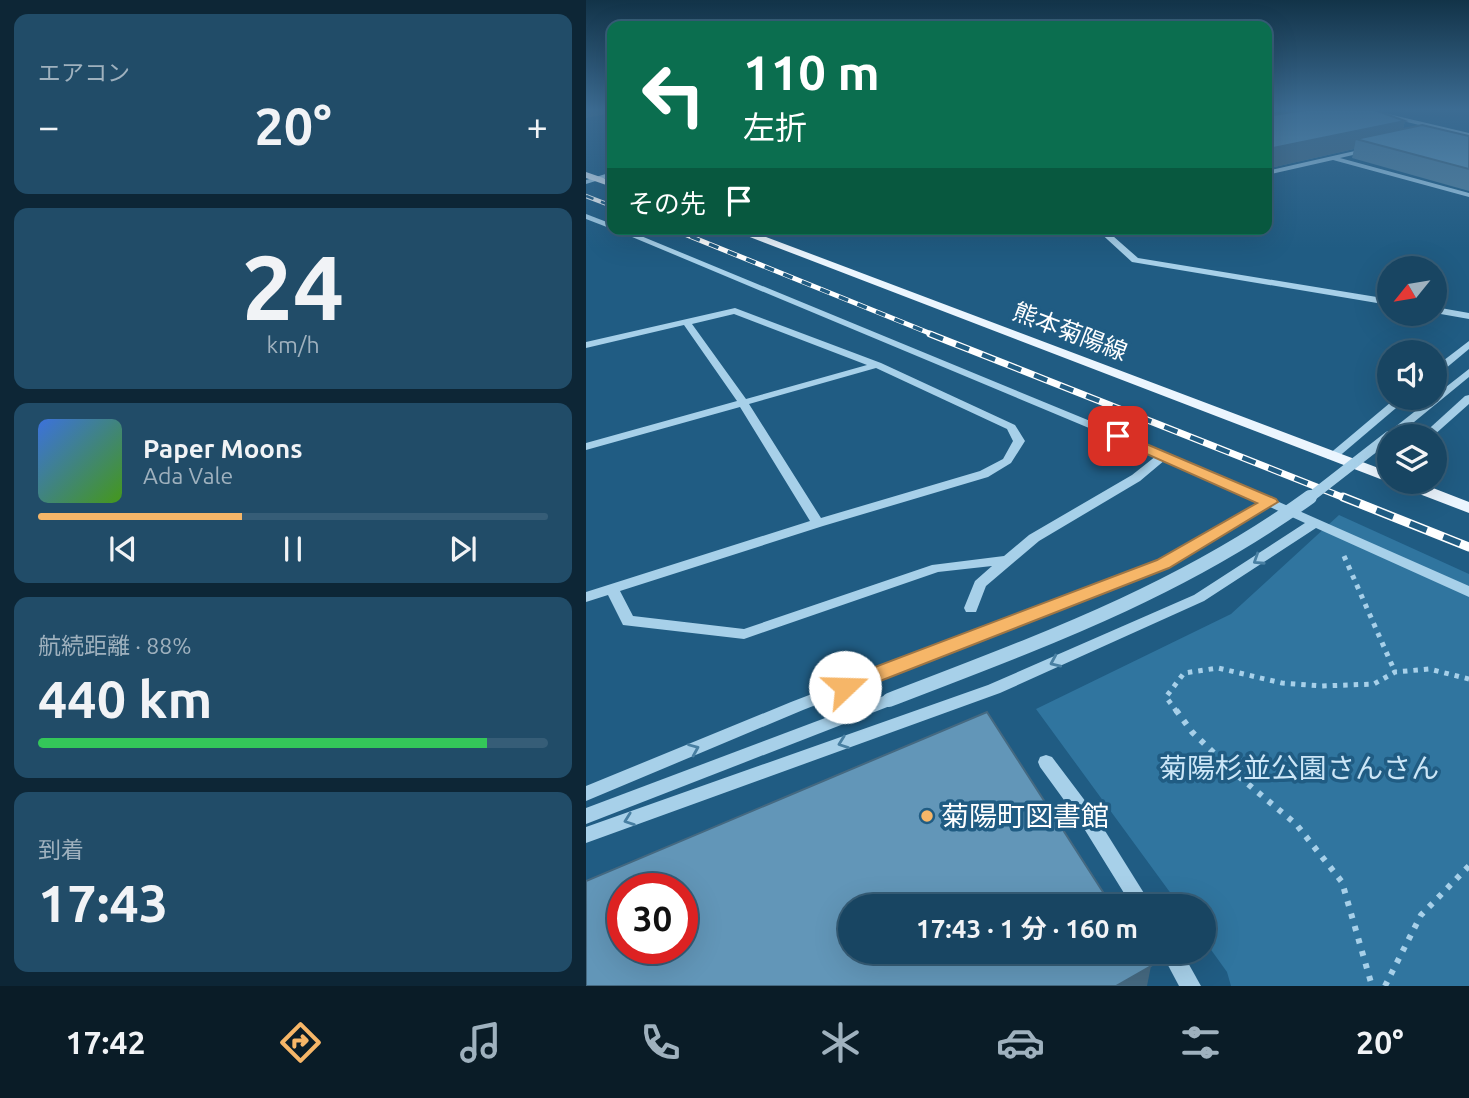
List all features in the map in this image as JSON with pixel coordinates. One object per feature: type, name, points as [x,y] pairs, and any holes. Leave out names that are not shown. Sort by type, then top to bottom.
[{"type":"main road","points":[[589,178],[607,183]]},
{"type":"main road","name":"熊本菊陽線","points":[[750,235],[1377,472]]},
{"type":"main road","name":"熊本菊陽線","points":[[1434,494],[1469,508]]},
{"type":"street","points":[[1272,172],[1341,156]]},
{"type":"street","points":[[1332,158],[1469,195]]},
{"type":"street","points":[[589,178],[607,175]]},
{"type":"street","points":[[586,216],[607,225]]},
{"type":"street","points":[[632,235],[1164,455],[1469,593]]},
{"type":"street","points":[[1107,235],[1135,260],[1377,300]]},
{"type":"street","points":[[586,345],[735,311],[877,365],[1011,428],[1019,441],[1007,461],[984,474],[818,523],[586,597]]},
{"type":"street","points":[[1447,312],[1469,316]]},
{"type":"street","points":[[686,322],[744,404],[818,523]]},
{"type":"street","points":[[1447,362],[1469,344]]},
{"type":"street","points":[[586,447],[877,365]]},
{"type":"street","points":[[1405,424],[1469,372]]},
{"type":"street","points":[[1440,424],[1469,398]]},
{"type":"street","points":[[1332,457],[1388,410]]},
{"type":"street","points":[[586,816],[1051,636],[1175,582],[1252,537],[1377,447]]},
{"type":"street","points":[[971,608],[980,584],[1034,538],[1136,478],[1164,455]]},
{"type":"street","points":[[586,794],[797,706],[1163,564],[1270,502]]},
{"type":"street","points":[[586,835],[994,689],[1199,598],[1315,523]]},
{"type":"street","points":[[613,590],[628,621],[744,634],[937,568],[1009,560]]},
{"type":"street","points":[[1046,762],[1135,894]]},
{"type":"street","points":[[1178,964],[1191,986]]},
{"type":"path","points":[[1356,561],[1343,555],[1395,672]]},
{"type":"path","points":[[1372,986],[1341,882],[1296,824],[1237,775],[1192,732],[1166,697],[1184,673],[1218,668],[1282,683],[1322,687],[1375,684],[1395,672],[1430,669],[1469,679]]},
{"type":"path","points":[[1385,986],[1421,915],[1469,866]]},
{"type":"green space","name":"菊陽杉並公園さんさん","points":[[1339,515],[1469,574],[1469,986],[1231,986],[1227,972],[1216,957],[1216,894],[1171,894],[1036,709],[1231,614]]},
{"type":"building","points":[[1420,156],[1469,156],[1469,169]]},
{"type":"building","name":"菊陽町図書館","points":[[987,712],[1104,894],[838,894],[838,964],[1151,966],[1116,986],[586,986],[586,881]]},
{"type":"railway","points":[[586,196],[607,204]]},
{"type":"railway","points":[[687,235],[934,335]]},
{"type":"railway","points":[[930,334],[1347,499]]},
{"type":"railway","points":[[1343,497],[1469,547]]},
{"type":"place","name":"菊陽町図書館","points":[[927,816]]},
{"type":"route","points":[[845,687],[1163,564],[1270,502],[1118,436]]}]
